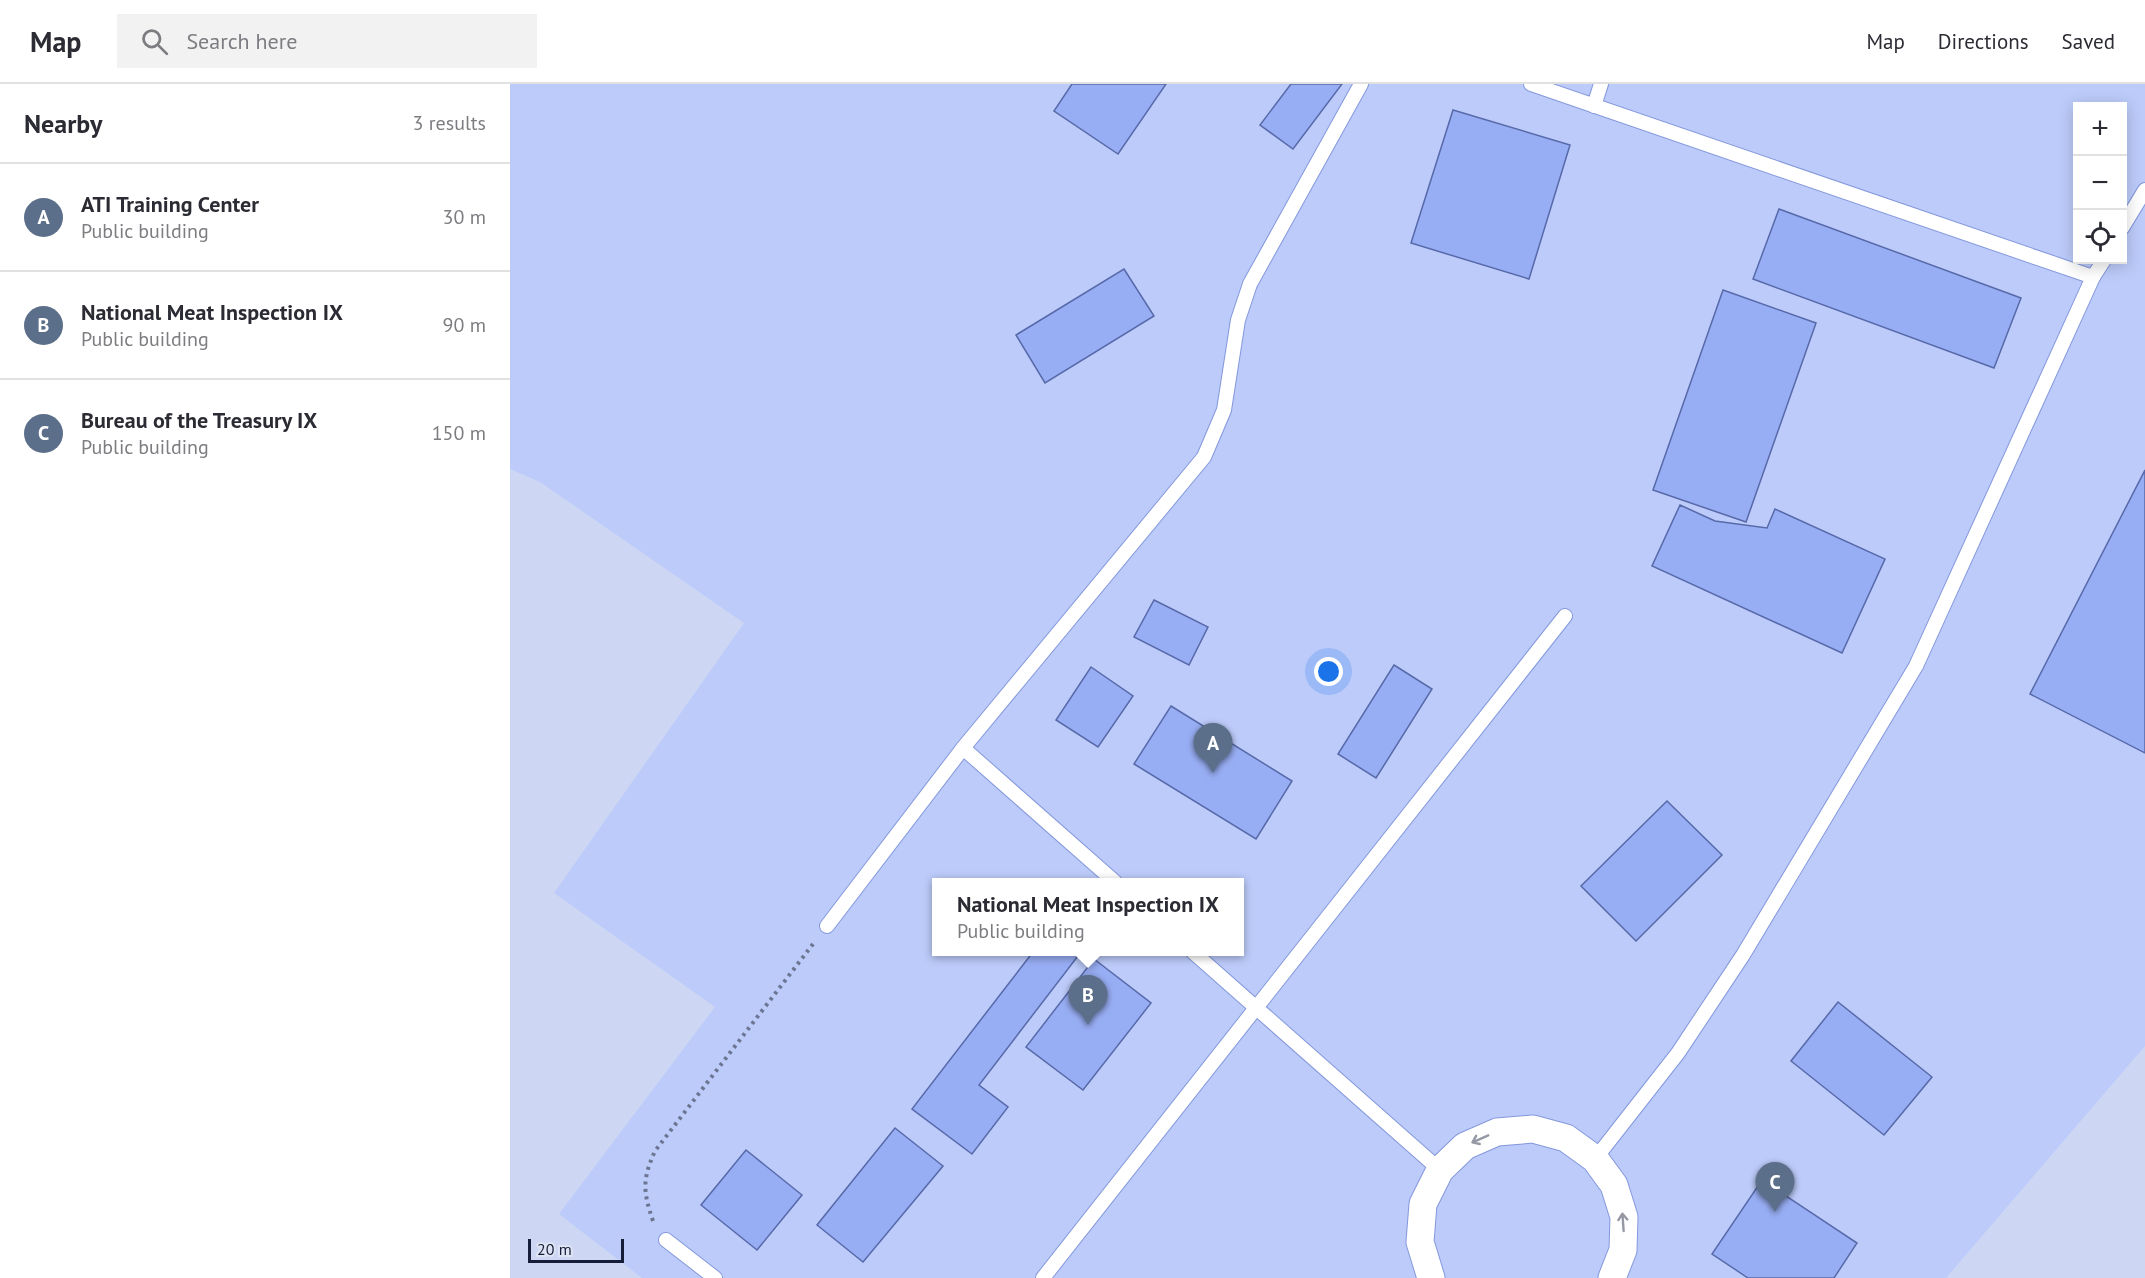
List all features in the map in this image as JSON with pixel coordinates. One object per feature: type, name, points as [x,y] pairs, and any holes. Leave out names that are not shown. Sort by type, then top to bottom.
[{"type":"street","points":[[1431,1278],[1420,1242],[1423,1204],[1440,1170],[1465,1146],[1476,1141],[1497,1132],[1533,1129],[1566,1138],[1595,1159],[1614,1185],[1624,1217],[1623,1250],[1612,1278]]},
{"type":"lane","points":[[827,926],[963,748],[1204,457],[1224,410],[1238,320],[1250,284],[1361,84]]},
{"type":"lane","points":[[1531,84],[2093,277]]},
{"type":"lane","points":[[1594,106],[1601,84]]},
{"type":"lane","points":[[2127,220],[2145,190]]},
{"type":"lane","points":[[1595,1159],[1678,1053],[1743,955],[1916,666],[2101,264]]},
{"type":"lane","points":[[1043,1278],[1565,616]]},
{"type":"lane","points":[[963,748],[1110,878]]},
{"type":"lane","points":[[1199,956],[1440,1170]]},
{"type":"lane","points":[[666,1240],[715,1278]]},
{"type":"path","points":[[666,1240],[653,1221],[645,1197],[645,1173],[654,1151],[827,926]]},
{"type":"shaded area","points":[[510,84],[2145,84],[2145,1046],[1946,1278],[642,1278],[559,1214],[715,1007],[554,893],[744,623],[540,482],[510,469]]},
{"type":"building","points":[[1072,84],[1166,84],[1118,154],[1054,111]]},
{"type":"building","points":[[1291,84],[1342,84],[1293,149],[1260,125]]},
{"type":"building","points":[[1453,110],[1570,145],[1529,279],[1411,243]]},
{"type":"building","points":[[1779,209],[2021,298],[1994,368],[1753,279]]},
{"type":"building","points":[[1124,269],[1154,316],[1045,383],[1016,335]]},
{"type":"building","points":[[1723,290],[1816,323],[1746,522],[1653,490]]},
{"type":"building","points":[[2145,470],[2145,753],[2030,694]]},
{"type":"building","points":[[1680,505],[1715,521],[1767,528],[1775,509],[1885,559],[1842,653],[1652,566]]},
{"type":"building","points":[[1154,600],[1208,627],[1189,665],[1134,637]]},
{"type":"building","points":[[1394,665],[1432,689],[1376,778],[1338,754]]},
{"type":"building","points":[[1091,667],[1133,696],[1098,747],[1056,720]]},
{"type":"building","points":[[1171,706],[1292,781],[1256,839],[1134,764]]},
{"type":"building","points":[[1667,801],[1722,855],[1636,941],[1581,886]]},
{"type":"building","points":[[1030,956],[1078,956],[979,1085],[1008,1107],[972,1154],[912,1109]]},
{"type":"building","points":[[1094,959],[1151,1003],[1083,1090],[1026,1047]]},
{"type":"building","points":[[1838,1002],[1932,1077],[1884,1135],[1791,1061]]},
{"type":"building","points":[[895,1128],[943,1166],[863,1262],[817,1225]]},
{"type":"building","points":[[746,1150],[802,1195],[757,1250],[701,1205]]},
{"type":"building","points":[[1762,1180],[1857,1243],[1834,1278],[1748,1278],[1712,1254]]},
{"type":"place","name":"ATI Training Center","points":[[1213,773]]},
{"type":"place","name":"National Meat Inspection IX","points":[[1088,1025]]},
{"type":"place","name":"Bureau of the Treasury IX","points":[[1775,1212]]}]
